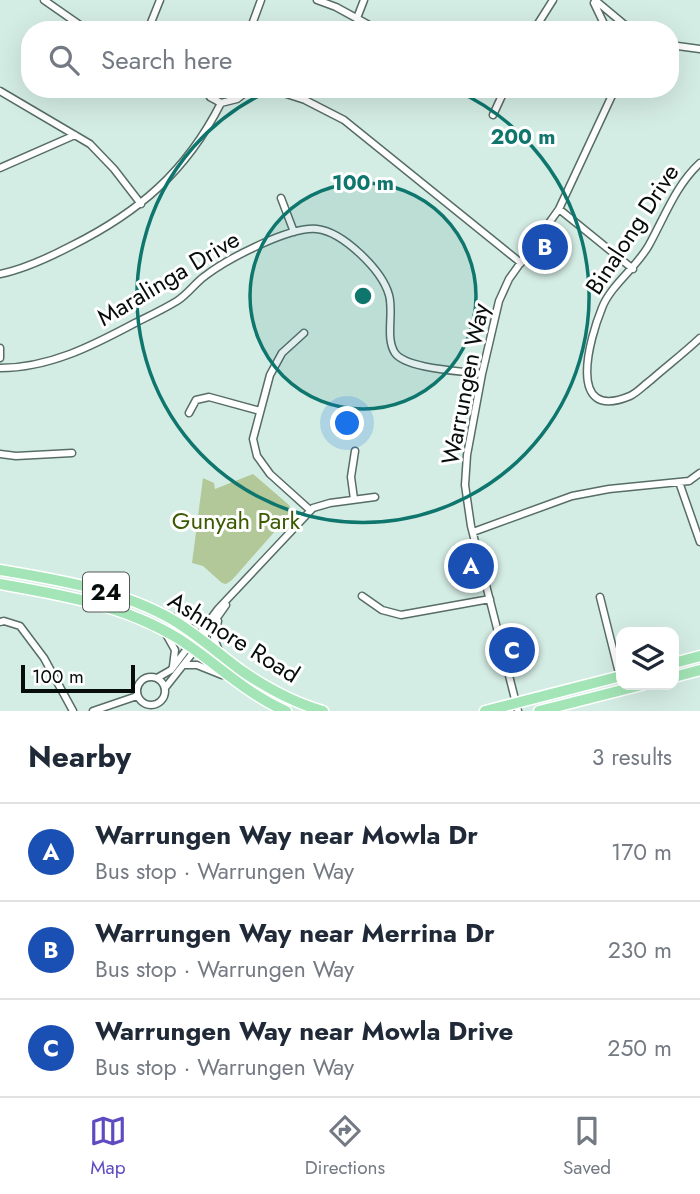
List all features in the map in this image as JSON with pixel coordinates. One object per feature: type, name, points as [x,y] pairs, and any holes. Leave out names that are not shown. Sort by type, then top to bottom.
[{"type":"main road","name":"Ashmore Road","points":[[0,570],[92,587],[160,613],[270,688],[323,711]]},
{"type":"main road","name":"Ashmore Road","points":[[0,584],[91,601],[164,631],[192,648],[230,678],[286,711]]},
{"type":"main road","points":[[192,648],[200,638]]},
{"type":"main road","points":[[679,662],[700,656]]},
{"type":"main road","points":[[679,676],[700,670]]},
{"type":"main road","points":[[485,711],[517,707],[616,677]]},
{"type":"main road","points":[[538,711],[622,690]]},
{"type":"street","points":[[44,0],[54,4],[76,21]]},
{"type":"street","points":[[152,21],[160,0]]},
{"type":"street","points":[[253,21],[261,0]]},
{"type":"street","points":[[317,0],[361,21]]},
{"type":"street","points":[[357,19],[364,0]]},
{"type":"street","points":[[540,21],[553,0]]},
{"type":"street","points":[[594,0],[603,21]]},
{"type":"street","points":[[594,0],[620,21]]},
{"type":"street","points":[[679,46],[700,49]]},
{"type":"street","points":[[0,91],[75,135],[103,155],[141,204]]},
{"type":"street","points":[[212,98],[221,103],[238,98]]},
{"type":"street","points":[[299,98],[344,120],[521,264]]},
{"type":"street","points":[[493,115],[501,98]]},
{"type":"street","name":"Warrungen Way","points":[[517,707],[472,532],[465,485],[467,454],[499,302],[509,279],[559,209],[611,98]]},
{"type":"street","points":[[0,274],[42,261],[111,225],[141,204],[187,159],[221,103]]},
{"type":"street","points":[[0,168],[75,135]]},
{"type":"street","name":"Binalong Drive","points":[[700,163],[675,195],[634,269],[608,296],[602,307],[586,375],[588,387],[598,398],[611,401],[631,396],[700,338]]},
{"type":"street","points":[[281,198],[294,232]]},
{"type":"street","points":[[559,209],[634,269]]},
{"type":"street","name":"Maralinga Drive","points":[[0,368],[25,368],[87,349],[178,300],[228,259],[294,232],[317,229],[336,235],[359,253],[379,275],[389,294],[391,341],[396,354],[409,363],[482,374]]},
{"type":"street","points":[[304,333],[282,353],[270,375],[253,439],[257,456],[270,474],[310,510]]},
{"type":"street","points":[[0,348],[0,358]]},
{"type":"street","points":[[189,413],[196,400],[209,397],[260,411]]},
{"type":"street","points":[[354,499],[351,477],[355,452]]},
{"type":"street","points":[[0,454],[16,456],[72,453]]},
{"type":"street","points":[[472,532],[572,496],[609,489],[688,481],[700,473]]},
{"type":"street","points":[[679,482],[700,542]]},
{"type":"street","points":[[200,638],[208,622],[310,510],[323,504],[375,497]]},
{"type":"street","points":[[362,596],[382,610],[401,615],[490,599]]},
{"type":"street","points":[[600,597],[616,657]]},
{"type":"street","points":[[200,638],[230,598]]},
{"type":"street","points":[[220,653],[214,635],[223,610]]},
{"type":"street","points":[[160,613],[192,622],[208,622]]},
{"type":"street","points":[[0,622],[20,626],[44,658],[73,711]]},
{"type":"street","points":[[164,631],[174,648],[172,668]]},
{"type":"street","points":[[192,648],[184,665],[165,688],[163,699],[157,704],[145,704],[137,696],[136,688],[140,681],[147,677],[157,678],[172,668],[192,648]]},
{"type":"street","points":[[184,665],[200,666],[230,678]]},
{"type":"street","points":[[157,678],[165,688]]},
{"type":"street","points":[[93,711],[137,696]]},
{"type":"street","points":[[157,704],[162,711]]},
{"type":"green space","name":"Gunyah Park","points":[[253,474],[289,505],[292,512],[232,580],[226,584],[222,583],[203,566],[192,563],[203,478],[214,483],[215,489]]},
{"type":"place","name":"Warrungen Way near Merrina Dr","points":[[545,247]]},
{"type":"place","name":"Warrungen Way near Mowla Dr","points":[[471,566]]},
{"type":"place","name":"Warrungen Way near Mowla Drive","points":[[512,650]]}]
